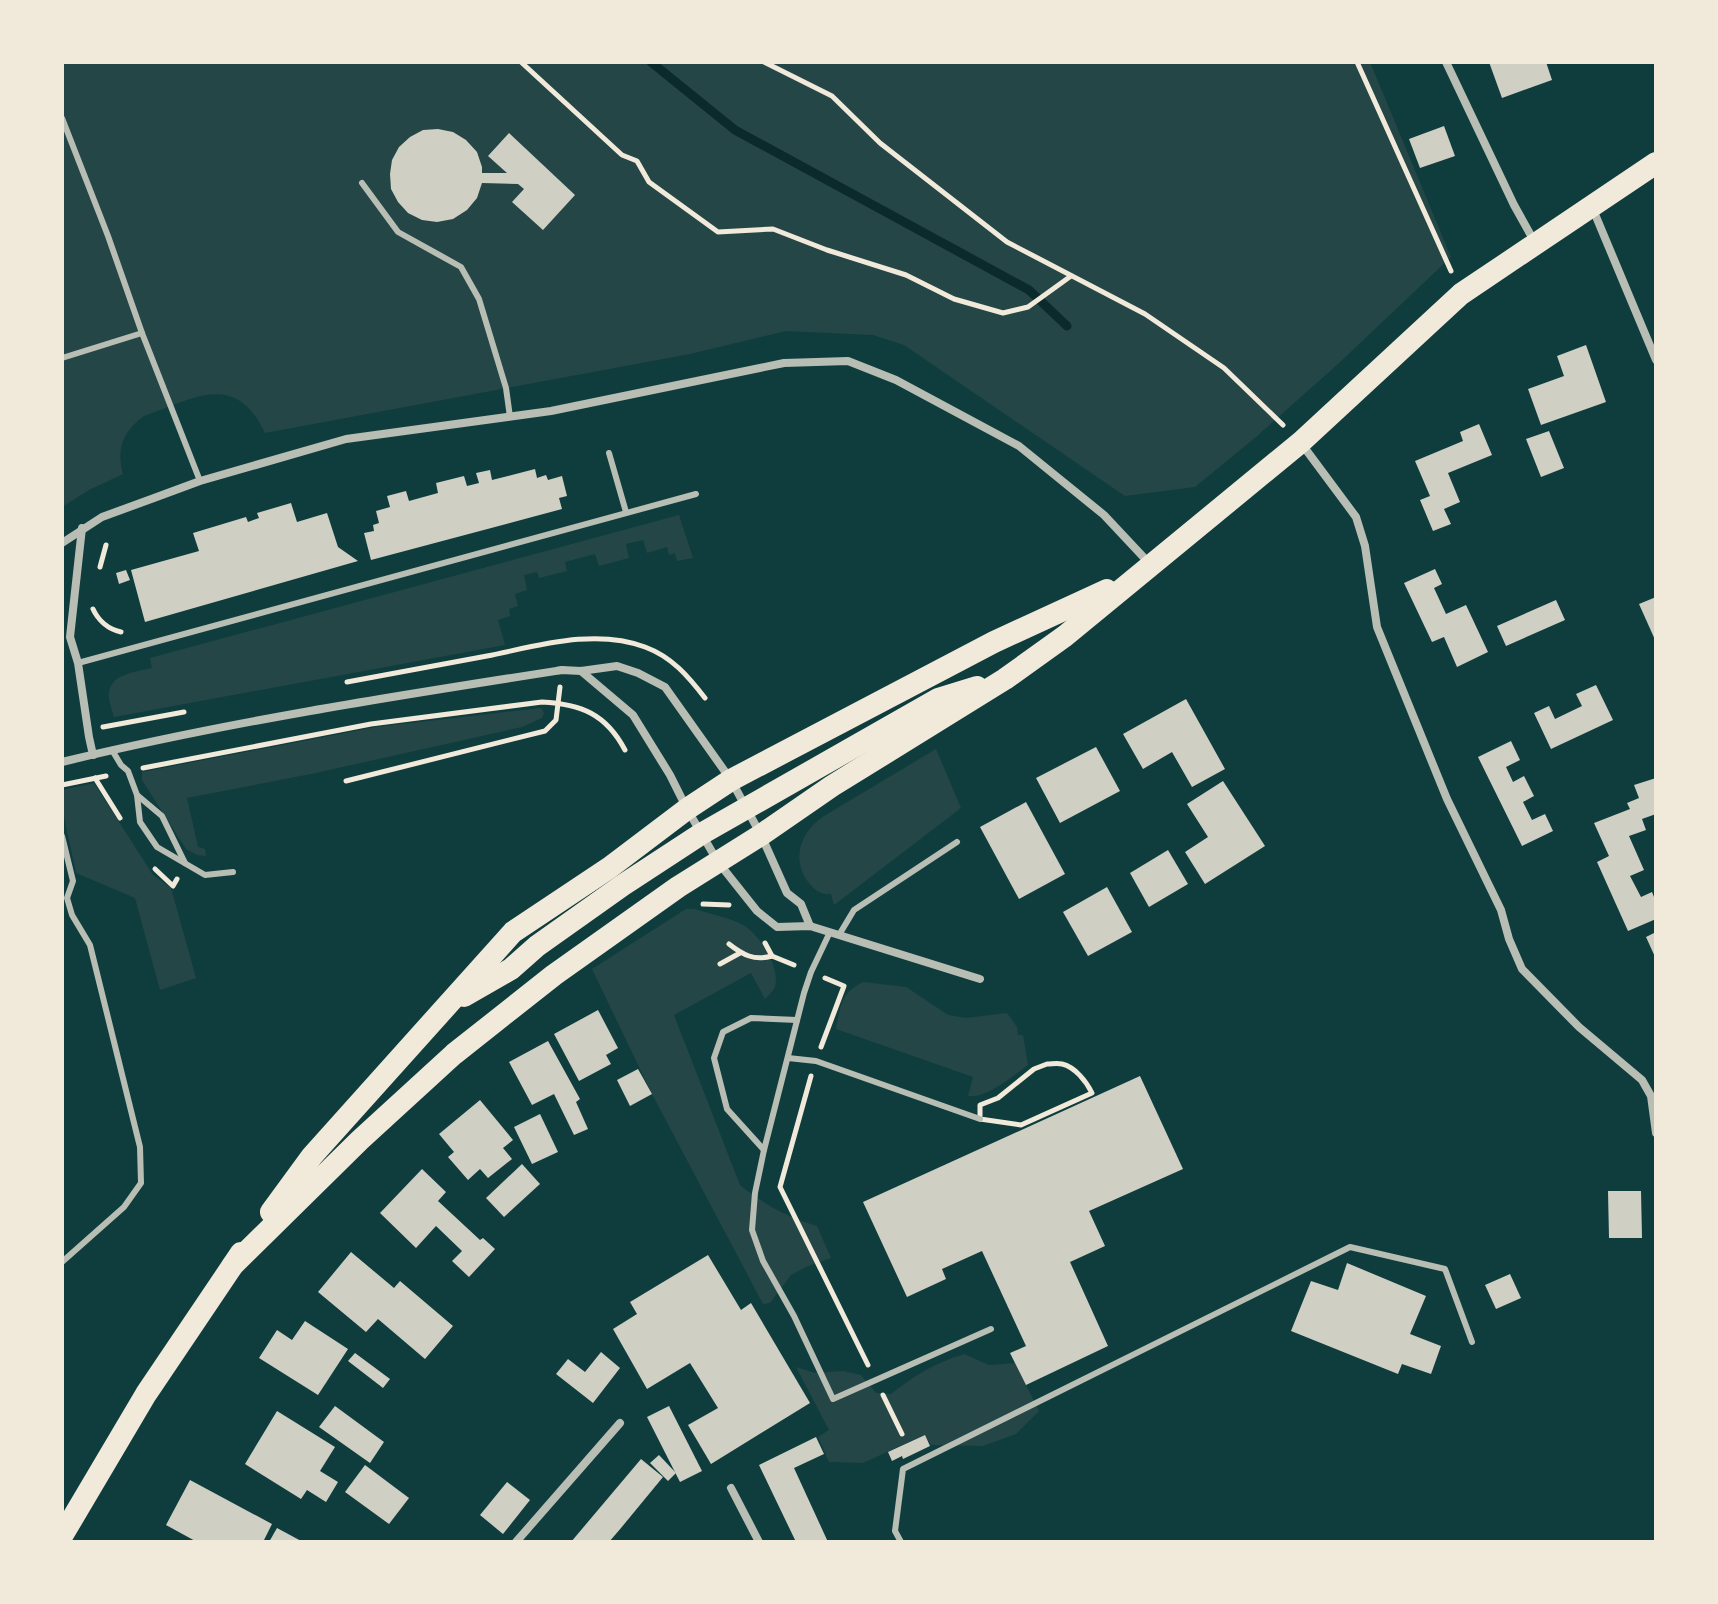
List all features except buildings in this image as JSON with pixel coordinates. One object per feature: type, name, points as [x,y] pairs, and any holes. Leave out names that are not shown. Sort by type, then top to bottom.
[{"type":"highway","points":[[233,1265],[360,1140],[454,1054],[554,975],[678,887],[832,786],[1005,679],[1065,636],[1301,442],[1461,294],[1656,163]]},
{"type":"highway","points":[[62,1536],[146,1394],[233,1265],[312,1156],[513,932],[609,868],[731,780],[994,642],[1142,571]]},
{"type":"highway","points":[[448,1004],[511,969],[537,946],[611,894],[746,807],[938,699],[1005,679]]},
{"type":"street","points":[[1446,62],[1536,245]]},
{"type":"street","points":[[1592,206],[1656,360]]},
{"type":"street","points":[[62,543],[102,517],[200,481],[346,439],[551,411],[784,363],[848,361],[896,380],[1019,446],[1104,515],[1142,571]]},
{"type":"street","points":[[1301,442],[1356,517],[1365,546],[1377,627],[1447,799],[1501,910],[1522,969],[1579,1027],[1642,1080],[1651,1096],[1656,1133]]},
{"type":"street","points":[[82,528],[70,637],[78,663],[93,755]]},
{"type":"street","points":[[62,762],[327,708],[562,670],[617,666],[665,687],[731,780],[761,835],[787,893],[801,904],[810,926]]},
{"type":"street","points":[[581,671],[633,715],[718,862],[757,911],[777,927],[810,926],[980,979]]},
{"type":"street","points":[[516,1542],[620,1423]]},
{"type":"street","points":[[731,1488],[759,1542]]},
{"type":"lane","points":[[62,118],[200,481]]},
{"type":"lane","points":[[362,183],[398,232],[461,267],[479,299],[489,328],[506,388],[510,417]]},
{"type":"lane","points":[[62,358],[142,333]]},
{"type":"lane","points":[[609,453],[626,512]]},
{"type":"lane","points":[[78,663],[696,494]]},
{"type":"lane","points":[[112,750],[128,771],[137,795],[140,822],[157,847],[205,875],[233,872]]},
{"type":"lane","points":[[137,795],[162,816],[185,863]]},
{"type":"lane","points":[[62,836],[73,881],[65,897],[90,945],[140,1147],[141,1183],[124,1207],[62,1262]]},
{"type":"lane","points":[[957,842],[854,910],[834,933],[811,972],[764,1150],[755,1193],[752,1230],[763,1261],[794,1316],[833,1399],[991,1329]]},
{"type":"lane","points":[[764,1150],[727,1109],[714,1058],[723,1032],[751,1018],[797,1020]]},
{"type":"lane","points":[[788,1058],[816,1061],[980,1119]]},
{"type":"lane","points":[[901,1542],[895,1531],[903,1469],[1350,1247],[1445,1269],[1472,1342]]},
{"type":"path","points":[[521,62],[622,155],[637,161],[649,182],[718,232],[773,229],[906,275],[954,299],[1003,313],[1028,307],[1071,276]]},
{"type":"path","points":[[764,62],[832,96],[880,143],[1007,242],[1145,314],[1224,368],[1301,442]]},
{"type":"path","points":[[1357,62],[1461,294]]},
{"type":"path","points":[[97,578],[110,535]]},
{"type":"path","points":[[80,556],[106,545]]},
{"type":"path","points":[[93,599],[96,616],[114,631],[126,633]]},
{"type":"path","points":[[346,781],[545,731],[556,720],[562,670]]},
{"type":"path","points":[[62,785],[371,724],[542,702],[558,703],[592,713],[617,735],[625,750]]},
{"type":"path","points":[[678,887],[688,903],[729,905],[738,910]]},
{"type":"path","points":[[763,939],[772,956]]},
{"type":"path","points":[[729,944],[752,958],[772,956],[844,986],[816,1061],[780,1187],[902,1434]]},
{"type":"path","points":[[720,964],[740,953]]},
{"type":"path","points":[[1047,1064],[1062,1064],[1072,1069],[1086,1081],[1092,1093],[1021,1125],[980,1119],[980,1105],[998,1098],[1034,1069],[1047,1064]]},
{"type":"shaded area","points":[[62,62],[1370,62],[1451,257],[1338,364],[1195,487],[1125,496],[904,345],[873,335],[786,331],[690,354],[265,433],[253,413],[240,401],[227,395],[196,397],[144,416],[123,441],[120,456],[123,474],[62,507]]},
{"type":"shaded area","points":[[679,515],[693,558],[677,561],[675,553],[669,555],[667,547],[647,553],[643,540],[626,544],[629,558],[599,566],[595,554],[565,562],[567,571],[539,578],[537,572],[524,575],[527,590],[515,594],[518,606],[509,609],[510,616],[498,620],[505,645],[114,717],[109,698],[111,686],[126,674],[152,668],[150,658]]},
{"type":"shaded area","points":[[541,708],[544,713],[542,718],[522,727],[187,798],[198,847],[205,849],[206,856],[186,849],[142,780],[142,772],[376,727]]},
{"type":"shaded area","points":[[936,749],[961,808],[834,905],[831,894],[822,893],[811,886],[800,865],[801,846],[809,829],[824,816]]},
{"type":"shaded area","points":[[94,783],[153,875],[171,888],[196,978],[160,990],[135,898],[76,873],[62,807],[62,790]]},
{"type":"shaded area","points":[[686,909],[695,909],[743,925],[762,944],[775,972],[774,989],[765,999],[751,973],[674,1015],[740,1185],[777,1210],[817,1226],[831,1258],[791,1275],[770,1303],[763,1304],[652,1094],[592,969]]},
{"type":"shaded area","points":[[863,982],[906,987],[948,1015],[966,1018],[1007,1013],[1017,1027],[1018,1035],[1023,1035],[1028,1065],[991,1090],[968,1096],[973,1077],[836,1029],[846,996]]},
{"type":"shaded area","points":[[964,1354],[989,1365],[1015,1363],[1039,1411],[1016,1434],[983,1446],[931,1445],[924,1435],[863,1463],[829,1462],[818,1437],[829,1430],[796,1367],[815,1373],[843,1371],[861,1375],[876,1393],[891,1394],[926,1370]]},
{"type":"waterway","points":[[651,62],[735,130],[1029,290],[1067,326]]}]
